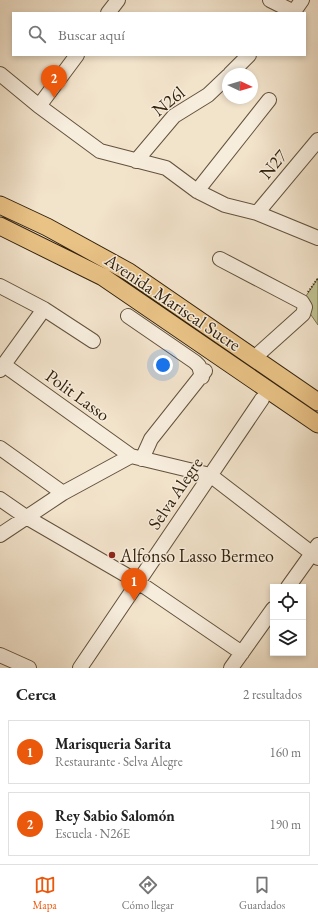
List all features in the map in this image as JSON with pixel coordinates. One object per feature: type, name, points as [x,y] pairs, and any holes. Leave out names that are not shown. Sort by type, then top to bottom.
[{"type":"main road","name":"Avenida Mariscal Sucre","points":[[0,205],[47,227],[129,272],[318,402]]},
{"type":"main road","name":"Avenida Mariscal Sucre","points":[[0,226],[103,277],[318,424]]},
{"type":"street","points":[[109,12],[118,0]]},
{"type":"street","points":[[270,0],[291,12]]},
{"type":"street","points":[[294,12],[302,0]]},
{"type":"street","points":[[39,106],[76,56]]},
{"type":"street","name":"N26l","points":[[236,68],[248,56]]},
{"type":"street","points":[[0,74],[39,106],[100,151],[166,168],[197,190],[225,205],[257,213],[318,238]]},
{"type":"street","name":"N26l","points":[[136,160],[174,116],[208,95],[222,82]]},
{"type":"street","points":[[197,190],[269,100]]},
{"type":"street","name":"N27","points":[[257,213],[318,140]]},
{"type":"street","points":[[220,259],[302,302],[305,307],[303,314],[254,358]]},
{"type":"street","points":[[0,286],[44,309],[93,341]]},
{"type":"street","points":[[2,368],[44,309]]},
{"type":"street","points":[[0,535],[64,493],[137,457],[204,374],[195,362],[128,316]]},
{"type":"street","name":"Polit Lasso","points":[[2,368],[137,457],[210,475]]},
{"type":"street","name":"Selva Alegre","points":[[80,668],[262,399]]},
{"type":"street","points":[[0,448],[64,493]]},
{"type":"street","points":[[210,475],[316,552],[290,584]]},
{"type":"street","points":[[0,500],[26,517],[138,582],[242,652]]},
{"type":"street","points":[[231,668],[270,613]]},
{"type":"street","points":[[0,656],[29,668]]},
{"type":"path","points":[[302,302],[318,278]]},
{"type":"green space","points":[[318,278],[318,325],[302,302]]},
{"type":"place","name":"Rey Sabio Salomón","points":[[54,98]]},
{"type":"place","name":"Alfonso Lasso Bermeo","points":[[112,555]]},
{"type":"place","name":"Marisqueria Sarita","points":[[134,601]]}]
